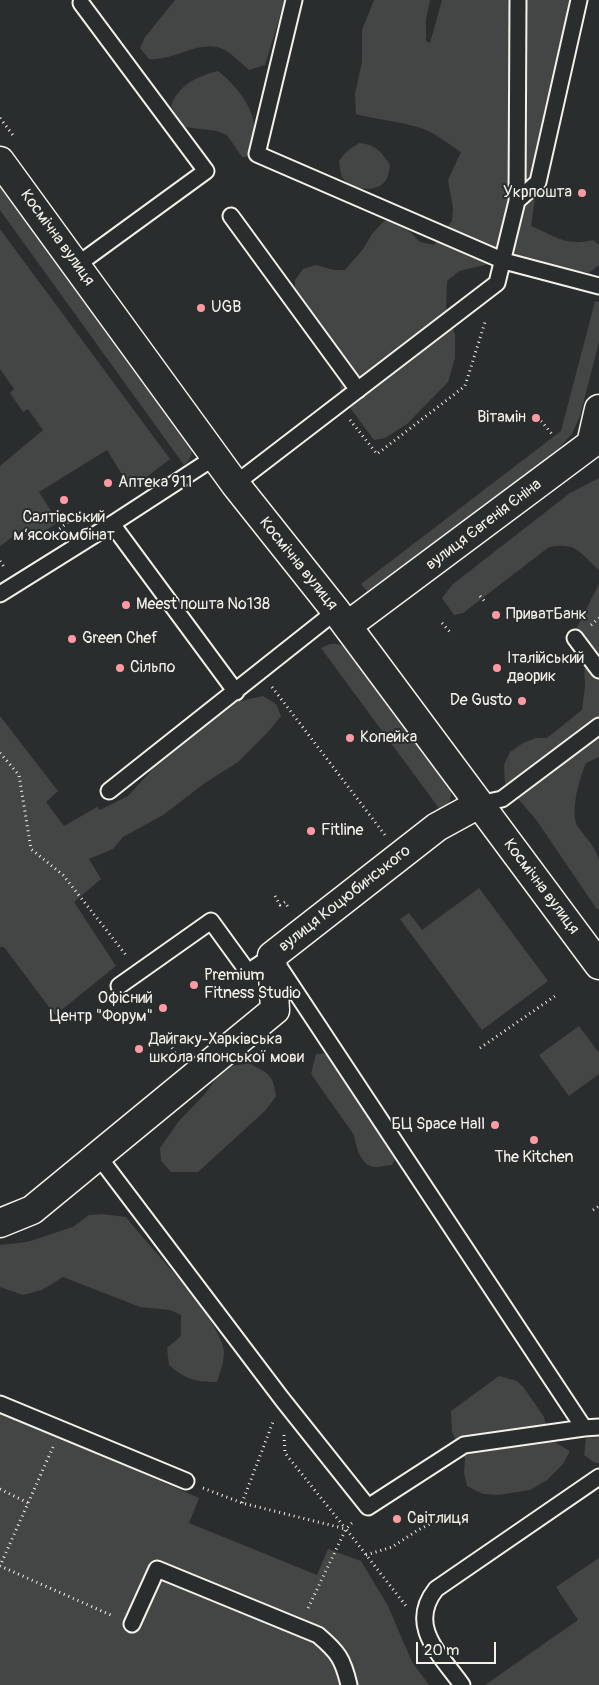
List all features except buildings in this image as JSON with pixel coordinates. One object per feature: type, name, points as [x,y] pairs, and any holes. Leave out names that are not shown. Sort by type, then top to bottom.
[{"type":"street","name":"Космічна вулиця","points":[[0,161],[235,484],[342,619],[599,964]]},
{"type":"street","name":"вулиця Євгенія Єніна","points":[[342,619],[595,445],[599,409]]},
{"type":"street","name":"вулиця Коцюбинського","points":[[0,1223],[32,1210],[99,1157],[275,1010],[272,956],[437,827],[479,804]]},
{"type":"lane","points":[[294,0],[257,154],[504,261],[599,286]]},
{"type":"lane","points":[[235,484],[497,283],[518,201],[518,0]]},
{"type":"lane","points":[[518,201],[538,182],[579,0]]},
{"type":"lane","points":[[77,265],[206,171],[82,3]]},
{"type":"lane","points":[[231,216],[358,390]]},
{"type":"lane","points":[[3,587],[112,524],[215,457]]},
{"type":"lane","points":[[112,524],[236,692]]},
{"type":"lane","points":[[109,791],[261,672],[342,619]]},
{"type":"lane","points":[[574,638],[599,670]]},
{"type":"lane","points":[[479,804],[502,799],[599,726]]},
{"type":"lane","points":[[119,986],[212,921],[248,972],[272,956],[584,1428]]},
{"type":"lane","points":[[99,1157],[282,1399],[368,1507],[464,1445],[599,1427]]},
{"type":"lane","points":[[0,1404],[186,1481]]},
{"type":"lane","points":[[462,1685],[428,1637],[424,1624],[424,1611],[428,1599],[436,1589],[599,1478]]},
{"type":"lane","points":[[132,1624],[157,1569],[318,1635],[334,1648],[345,1666],[349,1685]]},
{"type":"path","points":[[338,405],[377,454],[465,386],[497,283]]},
{"type":"path","points":[[541,421],[552,434]]},
{"type":"path","points":[[58,530],[80,513],[82,516]]},
{"type":"path","points":[[480,596],[486,603]]},
{"type":"path","points":[[442,623],[451,633]]},
{"type":"path","points":[[261,672],[389,839]]},
{"type":"path","points":[[0,753],[19,775],[31,849],[64,875],[139,972]]},
{"type":"path","points":[[274,896],[280,905]]},
{"type":"path","points":[[480,1048],[558,994]]},
{"type":"path","points":[[167,1039],[175,1053]]},
{"type":"path","points":[[593,1210],[599,1206]]},
{"type":"path","points":[[242,1503],[282,1399]]},
{"type":"path","points":[[282,1399],[285,1453],[409,1609],[428,1637]]},
{"type":"path","points":[[48,1459],[0,1566],[132,1624]]},
{"type":"path","points":[[186,1481],[242,1503],[346,1529]]},
{"type":"path","points":[[0,1489],[28,1504]]},
{"type":"path","points":[[366,1555],[392,1547],[432,1523],[423,1510]]},
{"type":"path","points":[[299,1626],[346,1529]]},
{"type":"shaded area","points":[[175,0],[285,0],[265,65],[249,70],[228,52],[209,46],[169,57],[149,59],[140,48],[145,37]]},
{"type":"shaded area","points":[[374,0],[430,0],[426,20],[426,41],[430,43],[442,0],[574,0],[545,126],[531,226],[554,237],[568,241],[584,242],[593,240],[599,245],[599,265],[589,273],[562,268],[533,272],[493,263],[459,271],[447,281],[446,307],[455,335],[455,358],[448,382],[407,424],[385,438],[374,440],[340,394],[341,377],[295,297],[295,280],[303,269],[316,265],[334,270],[345,270],[384,221],[394,221],[420,242],[434,245],[452,221],[453,208],[448,180],[461,152],[421,128],[356,114],[355,94],[362,62],[362,30]]},
{"type":"shaded area","points":[[218,71],[228,79],[250,110],[255,133],[253,145],[247,157],[242,157],[227,135],[217,131],[185,127],[179,121],[171,106],[178,92],[190,82]]},
{"type":"shaded area","points":[[359,143],[374,147],[390,165],[387,178],[382,184],[370,189],[351,185],[341,175],[339,161],[346,152]]},
{"type":"shaded area","points":[[0,176],[192,444],[191,456],[184,465],[0,210]]},
{"type":"shaded area","points":[[0,229],[170,459],[131,489],[107,450],[39,492],[58,522],[33,540],[23,529],[0,546],[0,466],[43,430],[28,409],[23,412],[10,393],[14,389],[0,369]]},
{"type":"shaded area","points":[[595,301],[599,302],[599,342],[580,416],[572,434],[557,450],[370,595],[361,584],[561,431]]},
{"type":"shaded area","points":[[599,478],[599,570],[577,550],[566,546],[549,547],[463,613],[454,615],[442,598],[453,584],[570,493]]},
{"type":"shaded area","points":[[599,584],[599,757],[586,763],[578,786],[575,813],[578,827],[593,846],[599,860],[599,910],[537,821],[505,783],[504,765],[510,752],[523,743],[536,738],[547,738],[582,710],[585,687],[584,657],[574,633]]},
{"type":"shaded area","points":[[330,644],[338,644],[346,648],[451,790],[449,802],[441,811],[321,648]]},
{"type":"shaded area","points":[[263,696],[276,704],[281,716],[238,762],[205,783],[163,815],[123,837],[113,849],[89,859],[101,879],[74,902],[116,966],[55,1015],[4,947],[0,947],[0,716],[58,791],[46,802],[64,826],[97,807],[100,810],[128,796],[174,746],[206,722],[236,702]]},
{"type":"shaded area","points":[[479,888],[548,981],[482,1030],[400,919],[409,913],[422,930]]},
{"type":"shaded area","points":[[579,1026],[599,1053],[599,1074],[569,1096],[539,1055]]},
{"type":"shaded area","points":[[328,1053],[396,1157],[392,1165],[371,1166],[363,1160],[354,1135],[311,1074],[316,1054]]},
{"type":"shaded area","points":[[249,1063],[265,1072],[273,1083],[276,1096],[266,1110],[198,1172],[171,1172],[161,1161],[160,1148],[179,1121],[205,1094],[217,1077],[233,1066]]},
{"type":"shaded area","points":[[103,1214],[126,1217],[182,1283],[211,1322],[220,1338],[224,1352],[223,1364],[217,1382],[191,1379],[180,1374],[169,1365],[167,1348],[181,1336],[181,1315],[170,1310],[140,1307],[63,1277],[42,1290],[23,1295],[0,1287],[0,1245],[27,1242],[73,1227],[89,1215]]},
{"type":"shaded area","points":[[499,1376],[517,1381],[524,1388],[544,1417],[549,1439],[570,1451],[563,1464],[547,1480],[530,1490],[498,1495],[483,1494],[467,1486],[464,1472],[465,1458],[452,1432],[451,1411]]},
{"type":"shaded area","points":[[0,1411],[199,1498],[189,1523],[317,1575],[328,1549],[361,1561],[388,1606],[412,1662],[429,1685],[0,1685]]},
{"type":"shaded area","points":[[599,1437],[599,1463],[595,1463],[584,1455],[586,1438]]},
{"type":"shaded area","points":[[599,1558],[599,1685],[485,1685],[578,1620],[556,1587]]},
{"type":"place","name":"Укрпошта","points":[[582,193]]},
{"type":"place","name":"UGB","points":[[201,308]]},
{"type":"place","name":"Вітамін","points":[[536,418]]},
{"type":"place","name":"Аптека 911","points":[[108,483]]},
{"type":"place","name":"Салтівський мʼясокомбінат","points":[[64,500]]},
{"type":"place","name":"Meest пошта №138","points":[[126,605]]},
{"type":"place","name":"ПриватБанк","points":[[496,615]]},
{"type":"place","name":"Green Chef","points":[[72,639]]},
{"type":"place","name":"Сільпо","points":[[120,668]]},
{"type":"place","name":"Італійський дворик","points":[[497,668]]},
{"type":"place","name":"De Gusto","points":[[522,701]]},
{"type":"place","name":"Копейка","points":[[350,738]]},
{"type":"place","name":"Fitline","points":[[311,831]]},
{"type":"place","name":"Premium Fitness Studio","points":[[194,985]]},
{"type":"place","name":"Офісний Центр \"Форум\"","points":[[163,1008]]},
{"type":"place","name":"Дайгаку-Харківська школа японської мови","points":[[139,1049]]},
{"type":"place","name":"БЦ Space Hall","points":[[495,1125]]},
{"type":"place","name":"The Kitchen","points":[[534,1140]]},
{"type":"place","name":"Світлиця","points":[[397,1519]]}]
